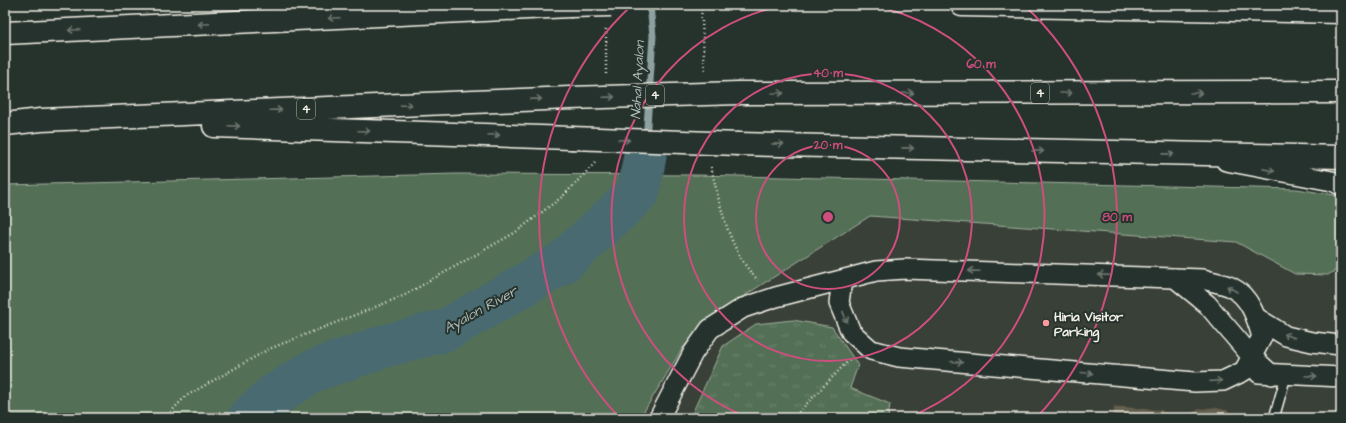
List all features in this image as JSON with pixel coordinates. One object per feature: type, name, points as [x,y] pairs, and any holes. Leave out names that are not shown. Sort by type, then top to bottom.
[{"type":"highway","points":[[5,33],[611,5]]},
{"type":"highway","points":[[962,5],[1341,12]]},
{"type":"highway","name":"4","points":[[5,124],[41,120],[570,98],[739,93],[1341,92]]},
{"type":"highway","points":[[41,120],[739,144],[1341,157]]},
{"type":"street","points":[[1190,154],[1341,185]]},
{"type":"street","points":[[659,418],[693,353],[710,329],[743,308],[842,280],[876,271],[905,269],[1203,279],[1232,287],[1244,298],[1257,318],[1262,337],[1248,364],[1222,381],[1196,382],[899,357],[871,350],[851,332],[839,303],[842,280]]},
{"type":"street","points":[[1175,278],[1207,304],[1248,364],[1279,375],[1341,377]]},
{"type":"street","points":[[1257,318],[1286,336],[1312,342],[1341,345]]},
{"type":"lane","points":[[1274,418],[1279,375]]},
{"type":"path","points":[[606,28],[606,81]]},
{"type":"path","points":[[165,418],[186,396],[269,349],[403,296],[516,232],[564,196],[595,163],[597,156]]},
{"type":"path","points":[[793,418],[864,344]]},
{"type":"shaded area","points":[[870,216],[1236,242],[1341,244],[1341,418],[640,418],[682,349],[706,320]]},
{"type":"green space","points":[[456,174],[695,175],[1297,189],[1341,196],[1341,267],[1328,275],[1295,274],[1236,242],[870,216],[706,320],[682,349],[640,418],[6,418],[5,185]]},
{"type":"green space","points":[[793,320],[832,327],[858,365],[850,388],[890,404],[888,418],[690,418],[723,346],[756,324]]},
{"type":"building","points":[[1114,406],[1163,410],[1162,418],[1113,418]]},
{"type":"building","points":[[1213,407],[1227,410],[1237,418],[1182,418],[1199,409]]},
{"type":"waterway","name":"Nahal Ayalon","points":[[645,156],[653,36],[650,5]]},
{"type":"waterway","name":"Ayalon River","points":[[249,418],[273,396],[313,371],[385,346],[446,330],[562,263],[638,193],[645,156]]},
{"type":"place","name":"Hiria Visitor Parking","points":[[1046,323]]}]
